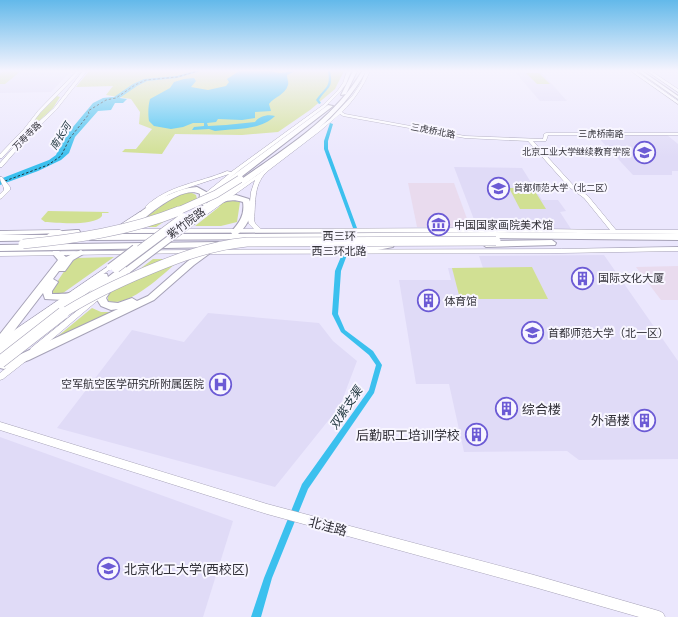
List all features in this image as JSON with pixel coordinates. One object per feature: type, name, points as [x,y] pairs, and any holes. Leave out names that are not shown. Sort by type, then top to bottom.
[{"type":"highway","points":[[239,178],[306,128],[337,100]]},
{"type":"highway","name":"紫竹院路","points":[[187,219],[204,200],[337,100]]},
{"type":"highway","points":[[0,243],[88,236],[159,218],[212,196],[239,178],[344,100]]},
{"type":"highway","name":"紫竹院路","points":[[1,363],[119,269],[187,219],[222,199],[314,129],[344,100]]},
{"type":"highway","points":[[256,156],[280,142]]},
{"type":"highway","points":[[277,162],[294,144]]},
{"type":"highway","points":[[125,231],[133,223],[167,198],[181,192],[198,189],[202,191],[204,200]]},
{"type":"highway","points":[[222,199],[242,198],[246,201],[247,204],[244,224],[235,232]]},
{"type":"highway","points":[[416,230],[461,236]]},
{"type":"highway","points":[[25,241],[76,232]]},
{"type":"highway","points":[[589,237],[666,232]]},
{"type":"highway","name":"西三环","points":[[361,242],[461,236],[678,243]]},
{"type":"highway","name":"西三环","points":[[0,238],[25,241],[341,240],[390,245],[554,240],[589,237],[678,237]]},
{"type":"highway","name":"西三环","points":[[0,248],[341,240]]},
{"type":"highway","points":[[1,363],[43,328],[77,304],[173,258],[205,248],[247,242],[554,240]]},
{"type":"highway","points":[[119,269],[101,298],[101,301],[108,306],[120,306],[153,290],[188,259],[190,252]]},
{"type":"highway","points":[[1,363],[25,357],[151,298],[191,262],[206,252]]},
{"type":"highway","points":[[0,343],[62,260],[61,256],[56,253]]},
{"type":"highway","points":[[81,253],[70,258],[66,262],[47,292],[48,297],[66,297],[83,292]]},
{"type":"highway","name":"紫竹院路","points":[[0,351],[83,292],[119,269]]},
{"type":"street","name":"万寿寺路","points":[[0,157],[51,100]]},
{"type":"street","name":"万寿寺路","points":[[0,166],[27,135],[55,109],[62,100]]},
{"type":"street","name":"紫竹院路","points":[[204,200],[239,168],[324,106],[330,100]]},
{"type":"street","name":"紫竹院路","points":[[222,199],[262,173],[315,133],[351,100]]},
{"type":"street","name":"三虎桥北路","points":[[339,111],[344,115],[450,135],[529,140]]},
{"type":"street","name":"三虎桥南路","points":[[529,140],[544,140],[546,134],[678,134]]},
{"type":"street","points":[[529,140],[571,186],[586,197],[614,230]]},
{"type":"street","points":[[112,231],[125,224],[166,194],[217,178],[239,168]]},
{"type":"street","points":[[260,231],[252,224],[251,220],[256,183],[262,173]]},
{"type":"street","points":[[0,178],[3,189],[0,194]]},
{"type":"street","points":[[0,197],[7,190],[2,185]]},
{"type":"street","points":[[119,269],[187,219]]},
{"type":"street","name":"西三环北路","points":[[361,242],[416,230],[614,230],[678,232]]},
{"type":"street","points":[[0,233],[112,231],[235,232]]},
{"type":"street","name":"西三环北路","points":[[235,232],[260,231],[361,242],[602,252],[678,249]]},
{"type":"street","name":"西三环北路","points":[[0,254],[206,252],[341,240]]},
{"type":"street","name":"紫竹院路","points":[[0,343],[66,297],[119,269]]},
{"type":"street","points":[[0,377],[105,292]]},
{"type":"street","name":"北洼路","points":[[0,426],[272,511],[526,579],[659,617]]},
{"type":"shaded area","points":[[539,100],[567,101],[540,101]]},
{"type":"shaded area","name":"北京工业大学继续教育学院","points":[[596,135],[667,135],[678,144],[678,171],[672,171],[672,175],[633,175]]},
{"type":"shaded area","name":"首都师范大学（北二区）","points":[[454,167],[522,168],[542,200],[558,200],[566,211],[560,212],[571,229],[478,230]]},
{"type":"shaded area","points":[[408,183],[454,183],[470,227],[417,227]]},
{"type":"shaded area","name":"首都师范大学（北一区）","points":[[604,255],[678,361],[678,459],[579,460],[567,451],[464,452],[449,384],[416,384],[399,280],[451,280],[448,268],[483,268],[479,256]]},
{"type":"shaded area","points":[[678,266],[678,300],[661,300],[636,267]]},
{"type":"shaded area","name":"空军航空医学研究所附属医院","points":[[208,313],[319,323],[333,341],[357,361],[340,406],[275,487],[57,428],[132,330],[184,342]]},
{"type":"shaded area","name":"北京化工大学(西校区)","points":[[0,437],[233,521],[203,617],[0,617]]},
{"type":"green space","points":[[53,100],[58,100],[53,108],[16,144],[13,144]]},
{"type":"green space","points":[[132,100],[322,100],[278,132],[242,135],[175,134],[162,154],[122,152],[125,149],[136,149],[152,129],[139,124],[140,112]]},
{"type":"green space","points":[[509,188],[533,188],[546,209],[520,209]]},
{"type":"green space","points":[[182,193],[192,193],[196,195],[197,199],[156,227],[132,227],[159,208],[164,201]]},
{"type":"green space","points":[[223,200],[240,202],[237,222],[221,226],[195,226],[219,207]]},
{"type":"green space","points":[[48,211],[109,212],[102,213],[102,216],[92,221],[84,223],[67,223],[45,222],[41,219]]},
{"type":"green space","points":[[114,257],[63,293],[55,295],[51,291],[65,270],[76,258]]},
{"type":"green space","points":[[153,259],[181,259],[136,295],[126,300],[117,302],[108,301],[108,296],[111,291]]},
{"type":"green space","points":[[532,267],[548,299],[460,299],[452,268]]},
{"type":"green space","points":[[92,308],[101,312],[117,312],[58,336]]},
{"type":"water","points":[[99,100],[126,100],[123,103],[115,103],[111,110],[98,111],[75,137],[69,153],[61,160],[38,171],[0,185],[0,179],[49,160],[56,155],[63,139],[93,103]]},
{"type":"water","points":[[150,100],[273,100],[269,104],[271,111],[255,112],[255,118],[242,120],[218,119],[216,122],[207,123],[208,126],[226,125],[255,122],[264,116],[275,116],[269,121],[255,127],[247,128],[215,131],[209,129],[192,130],[194,127],[204,126],[204,123],[193,123],[183,127],[171,129],[154,126],[149,121]]},
{"type":"waterway","name":"南长河","points":[[105,101],[109,100]]},
{"type":"waterway","name":"双紫支渠","points":[[317,100],[320,103]]},
{"type":"waterway","name":"双紫支渠","points":[[256,617],[268,578],[305,487],[372,391],[379,365],[371,353],[343,331],[335,314],[338,271],[355,228],[326,149],[326,141],[331,124]]},
{"type":"ferry route","points":[[5,181],[48,165],[61,156],[70,138],[89,114],[88,111],[107,100]]},
{"type":"place","name":"北京工业大学继续教育学院","points":[[645,152]]},
{"type":"place","name":"首都师范大学（北二区）","points":[[498,188]]},
{"type":"place","name":"中国国家画院美术馆","points":[[438,225]]},
{"type":"place","name":"国际文化大厦","points":[[582,278]]},
{"type":"place","name":"体育馆","points":[[428,301]]},
{"type":"place","name":"首都师范大学（北一区）","points":[[533,333]]},
{"type":"place","name":"空军航空医学研究所附属医院","points":[[220,384]]},
{"type":"place","name":"综合楼","points":[[506,409]]},
{"type":"place","name":"外语楼","points":[[645,420]]},
{"type":"place","name":"后勤职工培训学校","points":[[476,435]]},
{"type":"place","name":"北京化工大学(西校区)","points":[[109,569]]}]
